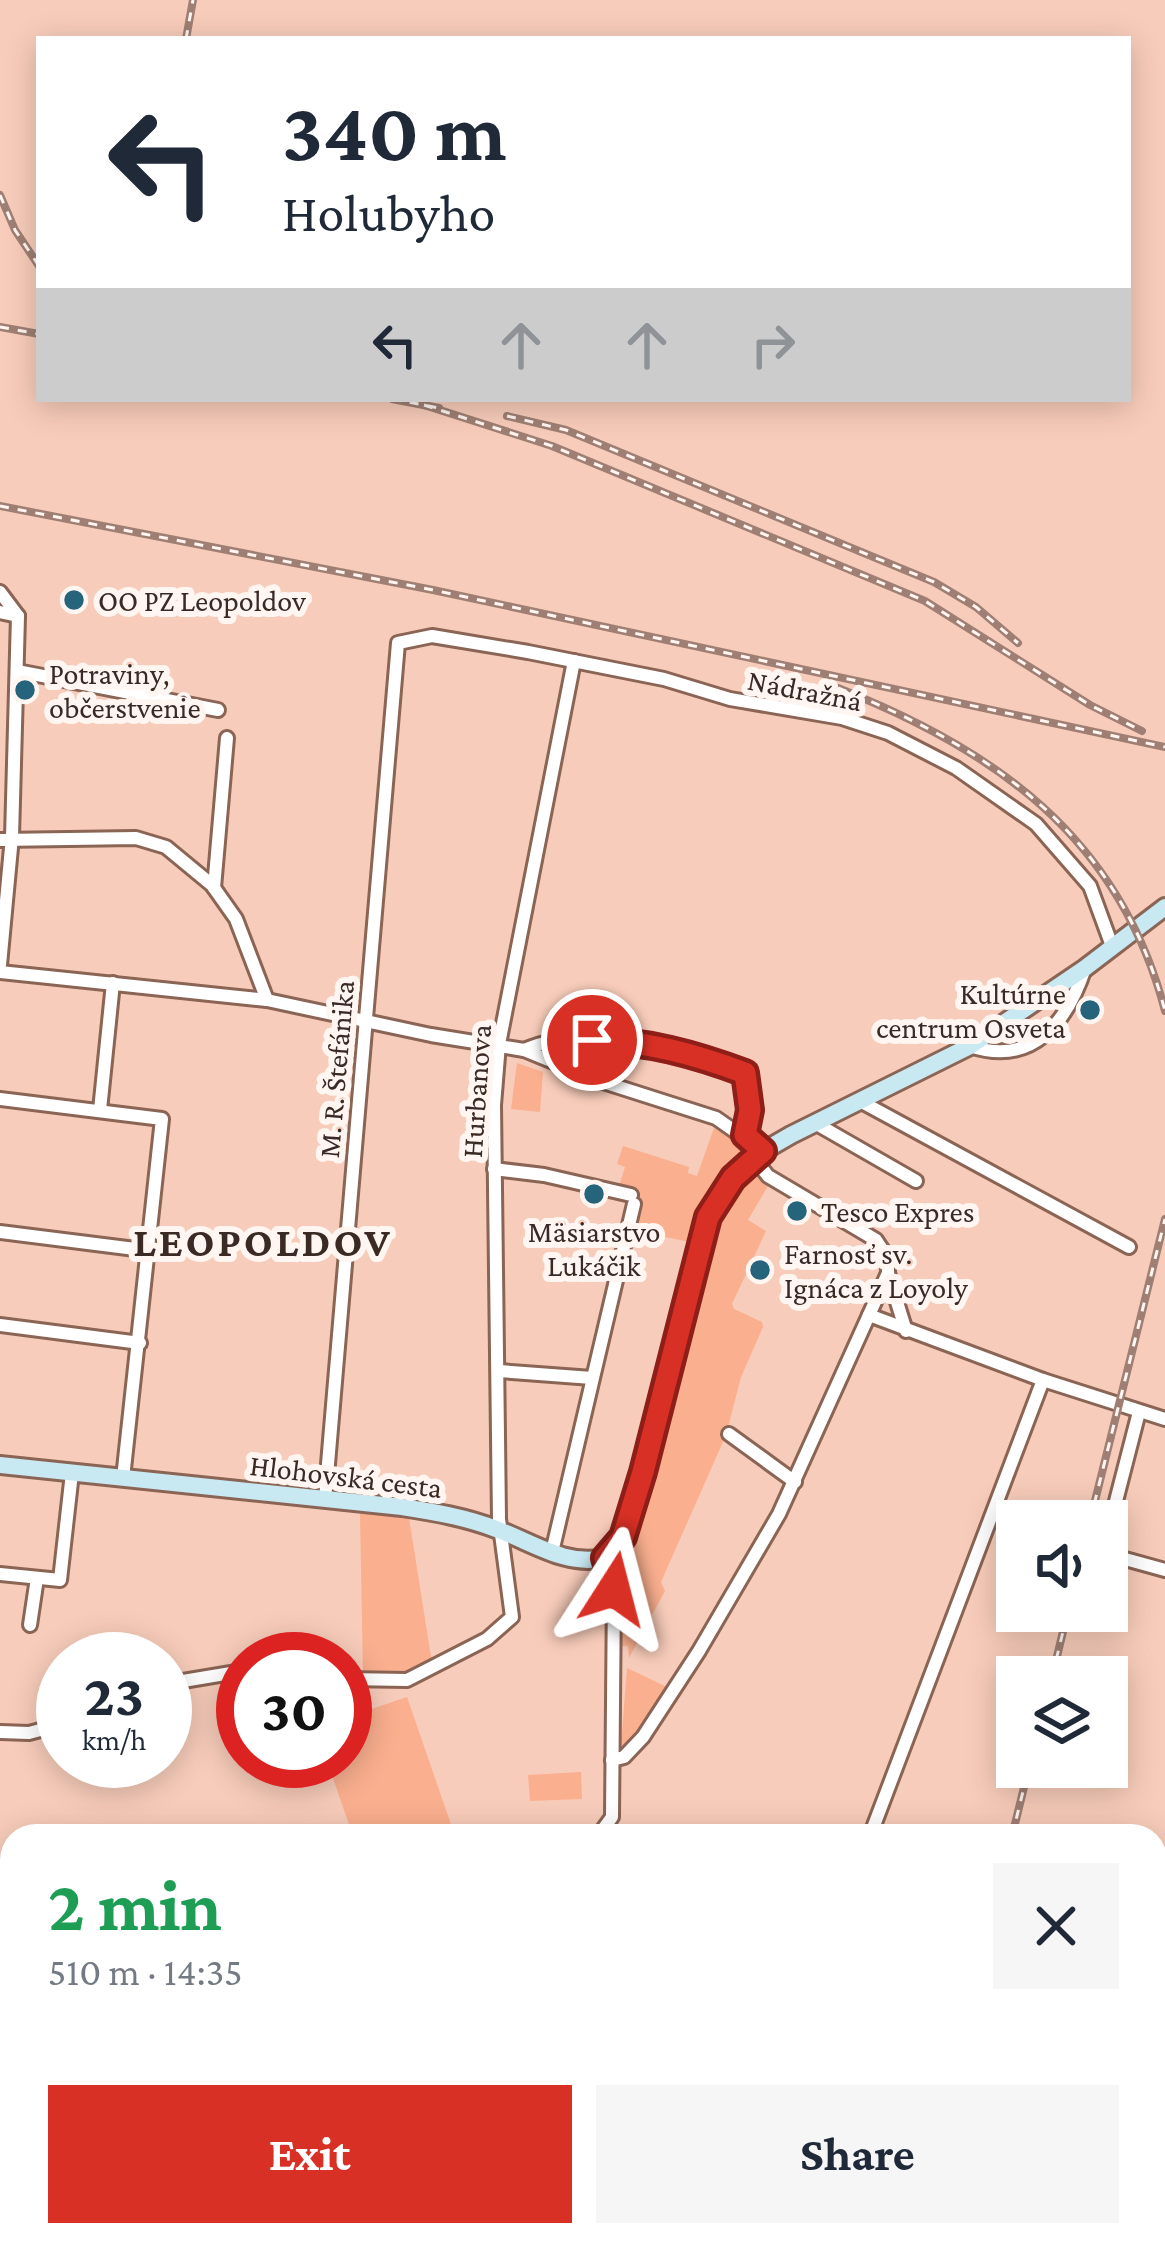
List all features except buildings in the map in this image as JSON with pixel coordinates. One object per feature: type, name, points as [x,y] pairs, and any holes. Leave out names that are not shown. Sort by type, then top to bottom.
[{"type":"street","points":[[0,592],[19,616],[17,671],[7,704],[0,969],[267,1000],[500,1044],[683,1105],[745,1135],[768,1176],[876,1240],[888,1258],[906,1331]]},
{"type":"street","points":[[0,613],[19,616]]},
{"type":"street","name":"Nádražná","points":[[398,643],[432,636],[664,679],[730,699],[842,718],[928,752],[1010,804],[1060,847],[1090,886],[1112,946]]},
{"type":"street","name":"M. R. Štefánika","points":[[325,1499],[398,643]]},
{"type":"street","name":"Hurbanova","points":[[372,1679],[407,1680],[452,1659],[504,1626],[512,1607],[499,1529],[494,1169],[500,1044],[574,662]]},
{"type":"street","points":[[17,671],[218,710]]},
{"type":"street","points":[[214,888],[227,738]]},
{"type":"street","points":[[6,839],[136,838],[166,848],[214,888],[243,930],[267,1000]]},
{"type":"street","points":[[605,1824],[612,1811],[614,1589],[605,1558],[623,1537],[643,1472],[708,1217],[733,1178],[758,1154],[970,1046],[1165,907]]},
{"type":"street","points":[[970,1046],[998,1052],[1034,1042],[1060,1021],[1084,968]]},
{"type":"street","points":[[100,1110],[113,983]]},
{"type":"street","points":[[524,1050],[549,1039],[635,1041],[695,1054],[745,1073],[750,1110],[745,1135]]},
{"type":"street","points":[[0,1099],[162,1119],[123,1478]]},
{"type":"street","points":[[860,1101],[1129,1247]]},
{"type":"street","points":[[815,1123],[916,1181]]},
{"type":"street","points":[[494,1169],[544,1175],[633,1200],[551,1552]]},
{"type":"street","points":[[0,1232],[151,1251]]},
{"type":"street","points":[[612,1760],[624,1756],[643,1737],[725,1608],[795,1482],[888,1273]]},
{"type":"street","points":[[869,1315],[1043,1380],[1165,1419]]},
{"type":"street","points":[[0,1324],[140,1342]]},
{"type":"street","points":[[499,1371],[592,1378]]},
{"type":"street","points":[[875,1824],[1043,1380]]},
{"type":"street","points":[[1116,1500],[1139,1412]]},
{"type":"street","points":[[729,1434],[795,1482]]},
{"type":"street","name":"Hlohovská cesta","points":[[0,1465],[450,1515],[499,1529],[573,1560],[605,1558]]},
{"type":"street","points":[[0,1574],[60,1580],[72,1473]]},
{"type":"street","points":[[1128,1560],[1165,1570]]},
{"type":"street","points":[[30,1625],[37,1578]]},
{"type":"street","points":[[0,1732],[36,1731]]},
{"type":"shaded area","points":[[517,1063],[543,1072],[540,1112],[511,1109]]},
{"type":"shaded area","points":[[714,1128],[739,1145],[748,1173],[760,1175],[768,1186],[748,1220],[766,1231],[732,1304],[763,1327],[741,1377],[726,1435],[661,1582],[665,1591],[629,1658],[628,1646],[618,1646],[618,1610],[626,1609],[626,1595],[618,1587],[621,1562],[664,1432],[666,1403],[705,1245],[635,1231],[638,1202],[619,1186],[625,1167],[617,1164],[623,1146],[689,1167],[688,1173],[697,1176]]},
{"type":"shaded area","points":[[360,1513],[409,1518],[432,1663],[397,1677],[372,1676],[372,1632],[362,1632]]},
{"type":"shaded area","points":[[627,1668],[667,1687],[626,1747],[621,1745]]},
{"type":"shaded area","points":[[407,1697],[451,1824],[349,1824],[336,1788],[372,1788],[372,1709]]},
{"type":"shaded area","points":[[581,1772],[582,1799],[530,1801],[528,1775]]},
{"type":"railway","points":[[187,36],[193,0]]},
{"type":"railway","points":[[0,195],[36,262]]},
{"type":"railway","points":[[0,327],[36,333]]},
{"type":"railway","points":[[408,402],[439,408]]},
{"type":"railway","points":[[424,405],[552,446],[925,601],[1090,705],[1142,731]]},
{"type":"railway","points":[[507,416],[566,430],[934,582],[976,607],[1018,643]]},
{"type":"railway","points":[[0,506],[433,590],[1165,747]]},
{"type":"railway","points":[[838,688],[949,740],[1044,808],[1083,849],[1117,896],[1145,950],[1165,1011]]},
{"type":"railway","points":[[1095,1500],[1165,1219]]},
{"type":"railway","points":[[1057,1656],[1063,1632]]},
{"type":"railway","points":[[1015,1824],[1024,1788]]},
{"type":"place","name":"OO PZ Leopoldov","points":[[74,600]]},
{"type":"place","name":"Potraviny, občerstvenie","points":[[25,690]]},
{"type":"place","name":"Kultúrne centrum Osveta","points":[[1090,1010]]},
{"type":"place","name":"Mäsiarstvo Lukáčik","points":[[594,1194]]},
{"type":"place","name":"Tesco Expres","points":[[797,1211]]},
{"type":"place","name":"Farnosť sv. Ignáca z Loyoly","points":[[760,1270]]},
{"type":"district","name":"LEOPOLDOV","points":[[263,1241]]},
{"type":"route","points":[[592,1040],[635,1041],[695,1054],[745,1073],[750,1110],[745,1135],[763,1151],[733,1178],[708,1217],[643,1472],[623,1537],[605,1558],[614,1589]]}]
